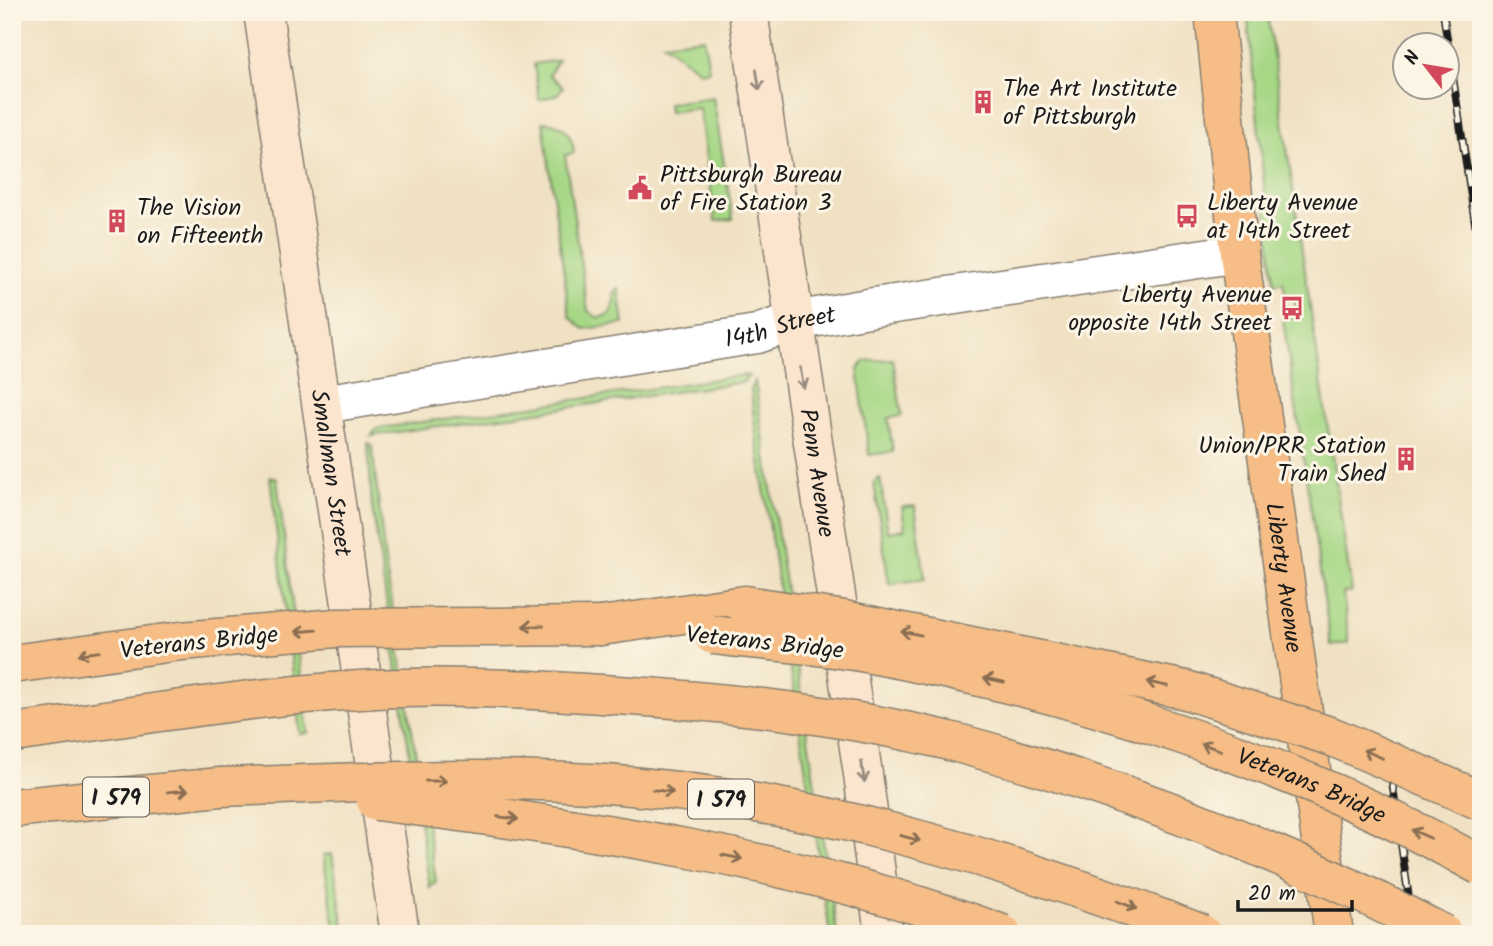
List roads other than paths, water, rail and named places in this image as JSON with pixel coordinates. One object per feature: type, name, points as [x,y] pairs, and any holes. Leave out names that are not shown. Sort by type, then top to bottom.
[{"type":"main road","name":"Liberty Avenue","points":[[1214,12],[1239,253],[1334,934]]},
{"type":"main road","points":[[601,626],[745,606],[845,621],[1007,652],[1186,690],[1260,713],[1334,737],[1481,801]]},
{"type":"main road","name":"Veterans Bridge","points":[[12,664],[181,641],[336,628],[601,626],[858,652],[1004,682],[1159,728],[1312,785],[1432,839],[1481,866]]},
{"type":"main road","points":[[12,733],[266,699],[401,688],[532,689],[680,699],[810,713],[958,744],[1089,782],[1216,829],[1357,889],[1443,934]]},
{"type":"main road","name":"I 579","points":[[12,808],[220,787],[432,781],[579,783],[709,797],[839,820],[976,855],[1113,900],[1202,934]]},
{"type":"main road","points":[[220,787],[364,800],[573,827],[761,863],[962,919],[1002,934]]},
{"type":"street","name":"Smallman Street","points":[[263,12],[400,934]]},
{"type":"street","name":"Penn Avenue","points":[[748,12],[884,934]]},
{"type":"street","name":"14th Street","points":[[323,404],[744,336],[794,321],[1239,253]]},
{"type":"railway","points":[[1443,12],[1481,262]]},
{"type":"railway","points":[[1387,746],[1414,934]]},
{"type":"place","name":"The Art Institute of Pittsburgh","points":[[983,102]]},
{"type":"place","name":"Pittsburgh Bureau of Fire Station 3","points":[[640,188]]},
{"type":"place","name":"Liberty Avenue at 14th Street","points":[[1187,216]]},
{"type":"place","name":"The Vision on Fifteenth","points":[[117,221]]},
{"type":"place","name":"Liberty Avenue opposite 14th Street","points":[[1292,308]]},
{"type":"place","name":"Union/PRR Station Train Shed","points":[[1406,459]]}]
